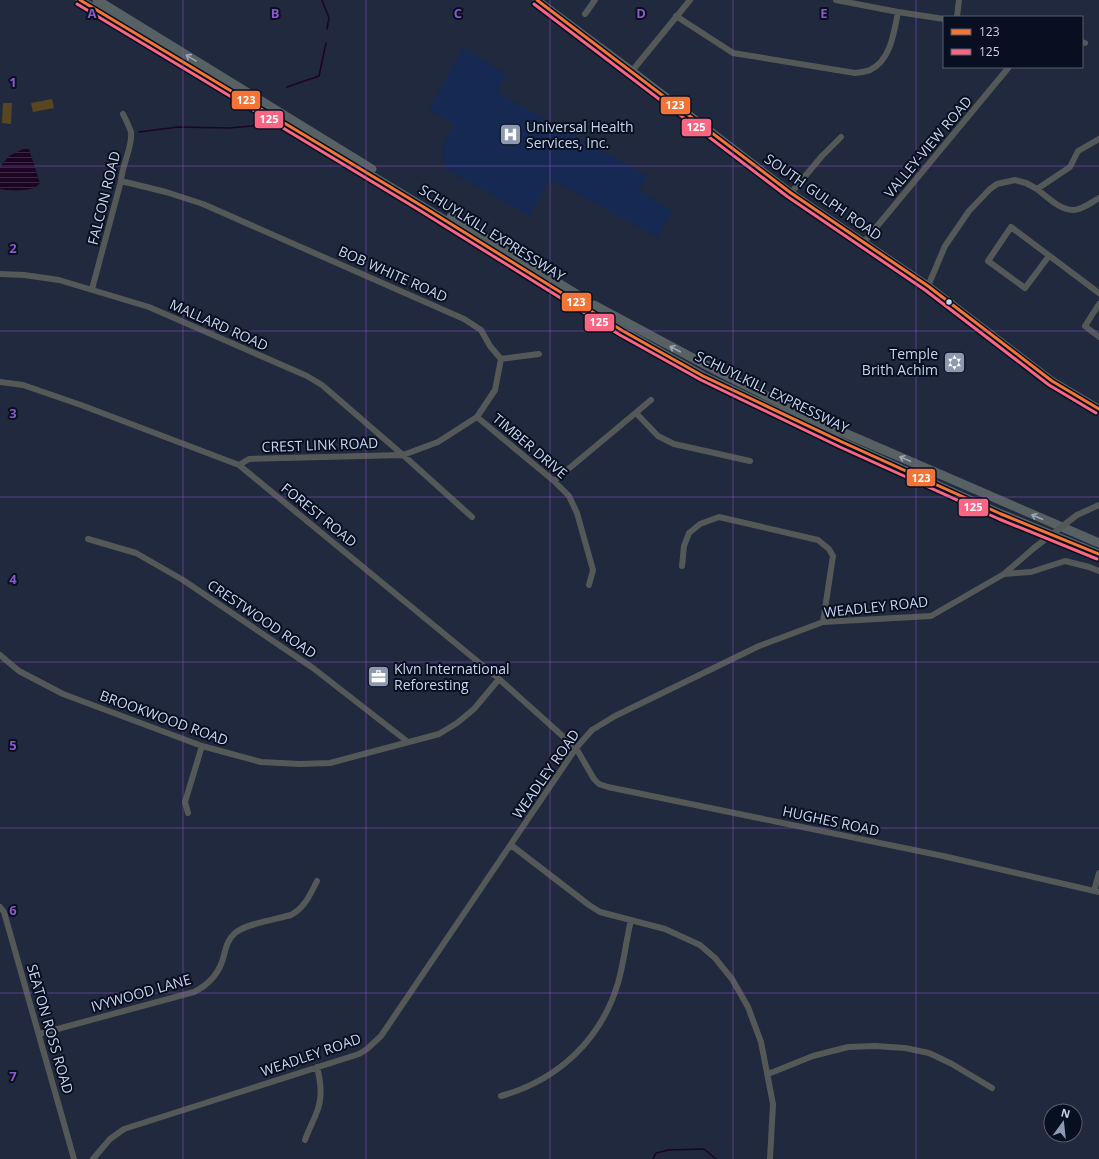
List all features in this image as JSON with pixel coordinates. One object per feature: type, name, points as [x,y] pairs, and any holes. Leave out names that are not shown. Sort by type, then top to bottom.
[{"type":"highway","name":"SCHUYLKILL EXPRESSWAY","points":[[80,0],[422,206],[624,331],[703,376],[842,442],[1001,514],[1099,554]]},
{"type":"highway","name":"SCHUYLKILL EXPRESSWAY","points":[[97,0],[608,313],[717,371],[816,421],[1099,543]]},
{"type":"main road","name":"SOUTH GULPH ROAD","points":[[537,0],[791,193],[928,286],[1052,380],[1099,409]]},
{"type":"street","points":[[585,14],[595,0]]},
{"type":"street","points":[[632,71],[690,0]]},
{"type":"street","points":[[836,0],[943,19]]},
{"type":"street","points":[[957,16],[959,0]]},
{"type":"street","points":[[676,16],[733,53],[855,73],[870,70],[885,57],[890,48],[898,12]]},
{"type":"street","name":"VALLEY-VIEW ROAD","points":[[864,242],[1009,68]]},
{"type":"street","name":"FALCON ROAD","points":[[92,289],[121,181],[131,137],[131,132],[124,114]]},
{"type":"street","points":[[791,193],[822,156],[841,137]]},
{"type":"street","points":[[1037,189],[1070,167],[1078,151],[1099,138]]},
{"type":"street","points":[[928,286],[945,246],[969,211],[990,189],[998,184],[1015,180],[1026,183],[1062,207],[1073,210],[1099,198]]},
{"type":"street","name":"BOB WHITE ROAD","points":[[121,181],[166,192],[203,204],[464,319],[481,330],[490,346],[501,359]]},
{"type":"street","points":[[1049,256],[1025,288],[988,261],[1011,227],[1099,293]]},
{"type":"street","name":"MALLARD ROAD","points":[[0,274],[24,275],[59,280],[148,307],[306,376],[322,385],[472,517]]},
{"type":"street","points":[[1099,304],[1085,326],[1099,337]]},
{"type":"street","points":[[403,455],[438,442],[477,418],[495,390],[501,359],[526,357],[539,354]]},
{"type":"street","name":"FOREST ROAD","points":[[0,382],[23,385],[239,465],[499,679],[576,748]]},
{"type":"street","points":[[554,480],[651,400]]},
{"type":"street","points":[[636,413],[658,436],[674,444],[750,461]]},
{"type":"street","name":"TIMBER DRIVE","points":[[477,418],[554,480],[569,496],[577,513],[593,570],[589,585]]},
{"type":"street","name":"CREST LINK ROAD","points":[[239,465],[249,459],[403,455]]},
{"type":"street","name":"WEADLEY ROAD","points":[[93,1159],[110,1139],[124,1129],[359,1054],[371,1046],[381,1036],[576,748],[592,730],[615,716],[759,646],[823,622],[931,616],[1004,574],[1034,548],[1077,515],[1099,505]]},
{"type":"street","points":[[682,566],[684,546],[688,533],[700,524],[719,517],[818,540],[833,556],[823,622]]},
{"type":"street","name":"CRESTWOOD ROAD","points":[[88,539],[136,553],[183,580],[313,668],[408,742]]},
{"type":"street","points":[[1004,574],[1031,572],[1065,562],[1089,567],[1099,571]]},
{"type":"street","name":"BROOKWOOD ROAD","points":[[0,655],[19,671],[63,694],[202,746],[261,762],[300,764],[330,763],[439,734],[457,723],[474,708],[499,679]]},
{"type":"street","points":[[188,813],[185,802],[202,746]]},
{"type":"street","name":"HUGHES ROAD","points":[[576,748],[594,778],[600,784],[608,787],[951,858],[1097,891]]},
{"type":"street","points":[[511,845],[600,912],[665,929],[700,945],[715,958],[732,979],[748,1007],[761,1042],[773,1104],[771,1156]]},
{"type":"street","points":[[1097,891],[1099,873]]},
{"type":"street","name":"IVYWOOD LANE","points":[[39,1034],[194,992],[200,989],[208,983],[220,969],[226,946],[233,934],[243,928],[291,915],[306,901],[317,881]]},
{"type":"street","name":"SEATON ROSS ROAD","points":[[0,906],[4,912],[74,1159]]},
{"type":"street","points":[[501,1096],[526,1088],[548,1075],[567,1061],[589,1038],[607,1012],[616,989],[631,920]]},
{"type":"street","points":[[768,1074],[813,1056],[848,1047],[875,1046],[905,1048],[929,1053],[952,1064],[992,1088]]},
{"type":"street","points":[[305,1140],[309,1128],[317,1113],[320,1101],[320,1082],[317,1067]]},
{"type":"shaded area","name":"Universal Health Services, Inc.","points":[[463,48],[506,74],[497,92],[647,176],[639,191],[673,211],[657,237],[550,179],[530,216],[444,168],[442,145],[454,125],[429,109]]},
{"type":"shaded area","points":[[52,99],[54,108],[33,112],[31,103]]},
{"type":"shaded area","points":[[3,103],[12,103],[11,124],[2,123]]},
{"type":"shaded area","points":[[23,149],[29,149],[40,183],[34,188],[27,190],[0,189],[0,167],[9,156]]},
{"type":"waterway","points":[[322,0],[329,18],[327,29]]},
{"type":"waterway","points":[[287,87],[319,76],[326,43]]},
{"type":"waterway","points":[[139,132],[178,127],[229,128],[252,126],[260,120]]},
{"type":"waterway","points":[[653,1159],[656,1153],[669,1150],[704,1149],[716,1159]]},
{"type":"transit line","name":"123","points":[[80,0],[422,206],[623,331],[703,376],[842,442],[1001,514],[1099,554]]},
{"type":"transit line","name":"123","points":[[537,0],[791,193],[928,286],[1052,381],[1099,409]]},
{"type":"transit line","name":"125","points":[[77,4],[419,210],[620,335],[701,380],[840,447],[999,519],[1097,559]]},
{"type":"transit line","name":"125","points":[[534,4],[788,197],[925,290],[1049,385],[1096,413]]},
{"type":"place","name":"Universal Health Services, Inc.","points":[[511,135]]},
{"type":"place","name":"Temple Brith Achim","points":[[954,362]]},
{"type":"place","name":"Klvn International Reforesting","points":[[378,677]]}]
